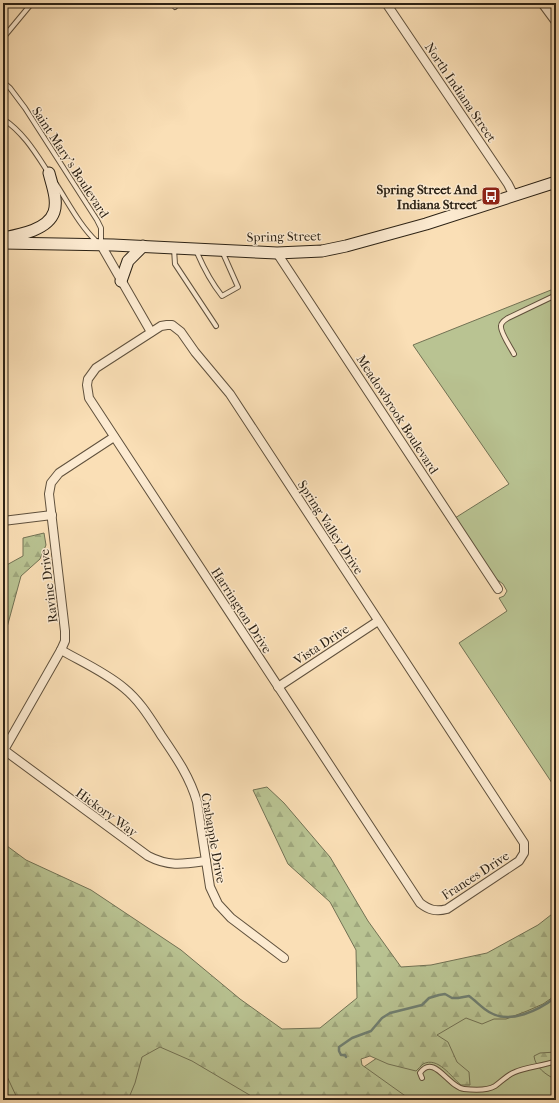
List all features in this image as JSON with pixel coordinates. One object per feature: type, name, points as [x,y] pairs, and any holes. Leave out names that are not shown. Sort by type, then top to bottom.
[{"type":"main road","points":[[3,238],[32,231],[50,220],[54,212],[55,205],[54,190],[49,173]]},
{"type":"main road","name":"Spring Street","points":[[3,243],[143,246],[277,253],[322,251],[426,224],[556,182]]},
{"type":"main road","points":[[121,282],[128,261],[143,246]]},
{"type":"street","name":"North Indiana Street","points":[[386,3],[508,184],[514,196]]},
{"type":"street","points":[[542,3],[554,20]]},
{"type":"street","points":[[101,245],[151,332]]},
{"type":"street","name":"Meadowbrook Boulevard","points":[[277,253],[498,589]]},
{"type":"street","name":"Spring Valley Drive","points":[[151,332],[161,326],[167,325],[172,325],[181,332],[198,357],[230,394],[524,843],[524,853]]},
{"type":"street","name":"Harrington Drive","points":[[151,332],[96,368],[88,379],[87,385],[89,398],[420,903],[427,908],[434,910]]},
{"type":"street","name":"Ravine Drive","points":[[4,750],[65,641],[49,488],[54,478],[59,473],[114,437]]},
{"type":"street","points":[[3,521],[52,515]]},
{"type":"street","name":"Vista Drive","points":[[278,687],[378,621]]},
{"type":"street","name":"Crabapple Drive","points":[[61,650],[116,682],[131,694],[147,713],[191,784],[197,802],[210,887],[213,896],[224,912],[284,958]]},
{"type":"street","name":"Hickory Way","points":[[4,750],[156,861],[175,865],[206,861]]},
{"type":"street","name":"Frances Drive","points":[[434,910],[447,909],[519,861],[524,853]]},
{"type":"lane","points":[[3,38],[32,3]]},
{"type":"lane","points":[[112,3],[114,5],[119,3]]},
{"type":"lane","name":"Saint Mary's Boulevard","points":[[3,82],[10,88],[22,104],[97,220],[101,228],[101,245]]},
{"type":"lane","name":"Saint Mary's Boulevard","points":[[3,119],[12,124],[23,136],[49,173],[81,224],[89,235],[101,245]]},
{"type":"lane","points":[[174,248],[175,264],[216,326]]},
{"type":"lane","points":[[196,249],[207,274],[222,296],[238,287],[222,250]]},
{"type":"lane","points":[[514,354],[502,330],[501,326],[503,322],[508,318],[556,295]]},
{"type":"lane","points":[[422,1078],[420,1073],[423,1069],[425,1067],[432,1066],[458,1088],[490,1089],[515,1072],[556,1061]]},
{"type":"green space","points":[[556,288],[556,789],[459,643],[507,611],[499,598],[504,596],[507,591],[503,584],[495,578],[455,518],[509,484],[413,345]]},
{"type":"green space","points":[[44,533],[46,545],[40,559],[21,576],[3,642],[3,567],[23,556],[23,538]]},
{"type":"green space","points":[[267,787],[284,803],[330,857],[368,921],[401,967],[431,965],[487,953],[538,925],[556,911],[556,995],[543,1004],[506,1019],[494,1019],[482,1024],[466,1018],[437,1035],[448,1042],[457,1062],[469,1072],[470,1085],[461,1085],[444,1068],[434,1063],[429,1062],[423,1064],[416,1071],[388,1064],[370,1056],[361,1059],[362,1065],[411,1100],[258,1100],[192,1061],[160,1047],[142,1057],[135,1083],[128,1100],[18,1100],[3,1068],[3,843],[26,860],[91,890],[181,950],[240,999],[282,1029],[320,1028],[357,998],[356,950],[330,902],[288,864],[253,790]]},
{"type":"green space","points":[[556,936],[556,1100],[339,1100],[327,1092]]},
{"type":"green space","points":[[3,973],[284,1100],[3,1100]]},
{"type":"green space","points":[[556,1052],[556,1082],[555,1079],[545,1073],[536,1064],[534,1056],[540,1053]]},
{"type":"waterway","points":[[346,1057],[345,1055],[341,1055],[339,1047],[352,1038],[371,1031],[382,1018],[390,1013],[422,1005],[429,998],[439,995],[445,994],[452,998],[469,996],[489,1012],[497,1016],[506,1017],[533,1011],[556,997]]},
{"type":"place","name":"Spring Street And Indiana Street","points":[[491,196]]}]
